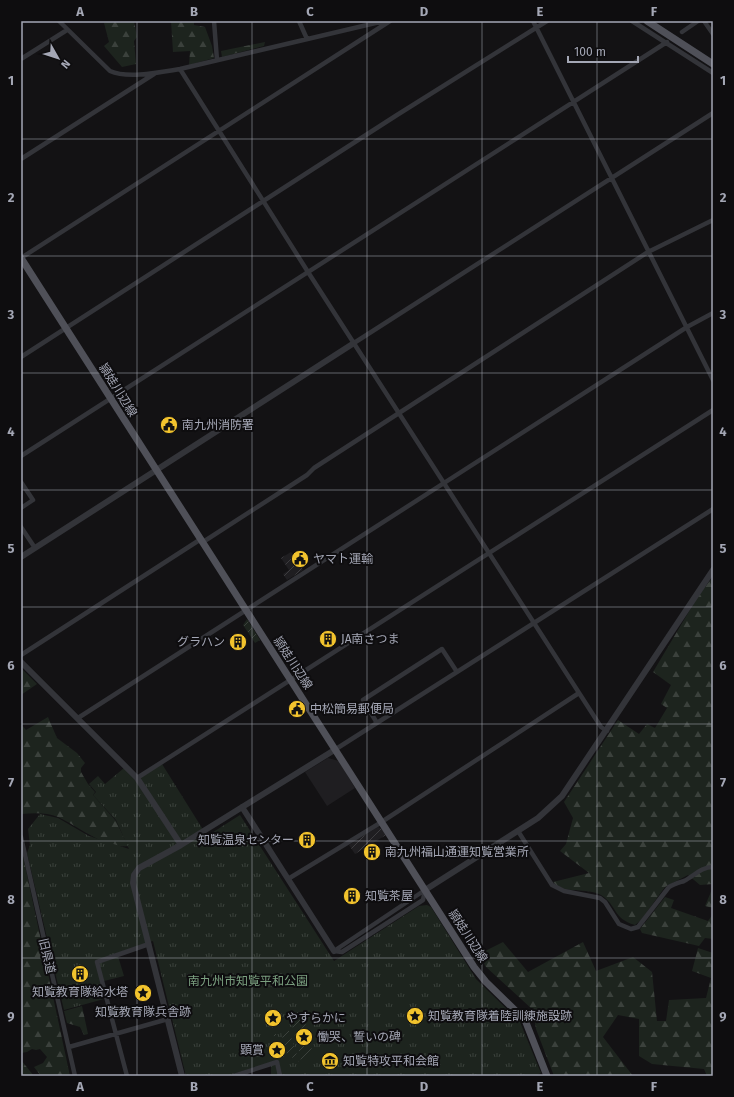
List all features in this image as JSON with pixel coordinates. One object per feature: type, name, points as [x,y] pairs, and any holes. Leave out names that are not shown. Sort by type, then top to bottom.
[{"type":"main road","points":[[647,21],[713,64]]},
{"type":"main road","name":"頴娃川辺線","points":[[21,258],[480,975],[525,1020],[547,1076]]},
{"type":"street","points":[[59,21],[110,71],[120,74],[155,73],[180,69],[384,21]]},
{"type":"street","points":[[214,21],[217,60]]},
{"type":"street","points":[[299,21],[307,39]]},
{"type":"street","points":[[21,258],[390,21]]},
{"type":"street","points":[[533,21],[713,380]]},
{"type":"street","points":[[21,357],[547,21]]},
{"type":"street","points":[[632,21],[667,42],[713,73]]},
{"type":"street","points":[[682,32],[698,21]]},
{"type":"street","points":[[704,21],[713,34]]},
{"type":"street","points":[[21,59],[68,30]]},
{"type":"street","points":[[21,456],[111,400],[667,42]]},
{"type":"street","points":[[180,69],[308,272],[601,728],[607,731]]},
{"type":"street","points":[[21,159],[155,73]]},
{"type":"street","points":[[21,557],[713,112]]},
{"type":"street","points":[[21,656],[202,541],[648,252],[713,220]]},
{"type":"street","points":[[78,718],[687,327],[713,313]]},
{"type":"street","points":[[137,778],[713,410]]},
{"type":"street","points":[[21,482],[33,500],[21,508]]},
{"type":"street","points":[[182,1076],[133,884],[134,875],[139,868],[181,845],[336,749],[713,509]]},
{"type":"street","points":[[21,527],[35,548]]},
{"type":"street","points":[[242,807],[334,951],[342,952],[423,900],[425,890],[538,818],[559,800],[607,731],[713,570]]},
{"type":"street","points":[[377,723],[363,700],[442,649],[457,672]]},
{"type":"street","points":[[21,662],[137,778],[181,845]]},
{"type":"street","points":[[288,879],[382,821],[579,692]]},
{"type":"street","points":[[518,831],[552,885],[564,891],[600,898],[605,902],[619,924],[631,929],[638,927],[669,887],[684,881],[701,870],[713,867]]},
{"type":"street","name":"旧県道","points":[[21,837],[75,1076]]},
{"type":"street","points":[[127,1076],[96,962],[149,944]]},
{"type":"street","points":[[69,1046],[168,1019]]},
{"type":"street","points":[[234,1076],[277,1062],[280,1076]]},
{"type":"shaded area","points":[[291,552],[303,570],[287,580],[283,574],[289,570],[281,558]]},
{"type":"shaded area","points":[[328,758],[339,761],[355,788],[327,806],[305,772]]},
{"type":"shaded area","points":[[378,827],[382,829],[386,835],[355,854],[349,845]]},
{"type":"green space","points":[[111,21],[134,21],[137,37],[134,41],[136,64],[122,67],[104,46],[109,42],[104,23]]},
{"type":"green space","points":[[171,21],[194,21],[194,25],[205,27],[212,46],[214,58],[189,65],[190,51],[173,52]]},
{"type":"green space","points":[[265,42],[264,46],[222,57],[221,51]]},
{"type":"green space","points":[[713,577],[713,884],[700,885],[688,875],[665,887],[641,920],[635,925],[622,919],[610,903],[601,895],[589,891],[569,890],[558,886],[553,882],[589,873],[560,851],[566,844],[573,818],[564,802],[618,720],[639,734],[647,724],[655,728],[667,708],[661,704],[671,685],[653,672],[700,593]]},
{"type":"green space","points":[[247,619],[260,640],[255,643],[243,625]]},
{"type":"green space","points":[[21,668],[37,684],[21,695]]},
{"type":"green space","points":[[48,717],[57,738],[77,753],[85,763],[81,768],[81,772],[95,792],[93,795],[116,821],[128,846],[119,846],[101,841],[53,815],[40,813],[21,814],[21,724],[26,730]]},
{"type":"green space","name":"南九州市知覧平和公園","points":[[162,764],[207,836],[240,815],[334,961],[419,906],[427,905],[431,907],[476,979],[520,1022],[541,1073],[535,1076],[271,1076],[271,1062],[227,1076],[186,1076],[153,941],[117,953],[124,976],[100,982],[104,999],[64,1010],[27,853],[30,845],[28,829],[40,814],[58,818],[89,836],[129,849],[116,820],[93,795],[96,792],[89,784],[98,776],[105,784],[124,768],[136,781]]},
{"type":"green space","points":[[21,826],[23,856],[70,1076],[41,1076],[34,1067],[43,1063],[47,1057],[40,1049],[32,1049],[21,1053]]},
{"type":"green space","points":[[713,887],[713,908],[705,906]]},
{"type":"green space","points":[[665,897],[674,900],[671,908],[708,921],[713,914],[713,939],[705,938],[699,946],[642,933],[640,929]]},
{"type":"green space","points":[[503,942],[528,972],[583,942],[596,971],[633,957],[652,972],[657,1021],[666,1021],[669,1000],[706,998],[711,978],[692,971],[698,948],[713,953],[713,1076],[707,1076],[704,1069],[652,1064],[639,1056],[639,1019],[618,1015],[603,1037],[633,1076],[554,1076],[536,1029],[533,1010],[485,966],[481,953]]},
{"type":"green space","points":[[82,1006],[88,1034],[84,1035],[80,1027],[67,1023],[64,1011]]},
{"type":"green space","points":[[298,1012],[315,1040],[312,1043],[297,1044],[290,1017]]},
{"type":"green space","points":[[273,1025],[283,1056],[280,1057],[272,1030]]},
{"type":"green space","points":[[287,1025],[299,1061],[294,1063],[291,1053],[287,1054],[281,1032]]},
{"type":"green space","points":[[303,1045],[312,1045],[310,1059],[301,1061],[298,1047]]},
{"type":"green space","points":[[21,1060],[34,1076],[21,1076]]},
{"type":"place","name":"南九州消防署","points":[[169,425]]},
{"type":"place","name":"ヤマト運輸","points":[[300,559]]},
{"type":"place","name":"JA南さつま","points":[[328,639]]},
{"type":"place","name":"グラハン","points":[[238,642]]},
{"type":"place","name":"中松簡易郵便局","points":[[297,709]]},
{"type":"place","name":"知覧温泉センター","points":[[307,840]]},
{"type":"place","name":"南九州福山通運知覧営業所","points":[[372,852]]},
{"type":"place","name":"知覧茶屋","points":[[352,896]]},
{"type":"place","name":"知覧教育隊給水塔","points":[[80,974]]},
{"type":"place","name":"知覧教育隊兵舎跡","points":[[143,993]]},
{"type":"place","name":"知覧教育隊着陸訓練施設跡","points":[[415,1016]]},
{"type":"place","name":"やすらかに","points":[[273,1018]]},
{"type":"place","name":"慟哭、誓いの碑","points":[[304,1037]]},
{"type":"place","name":"顕賞","points":[[277,1050]]},
{"type":"place","name":"知覧特攻平和会館","points":[[330,1061]]}]
